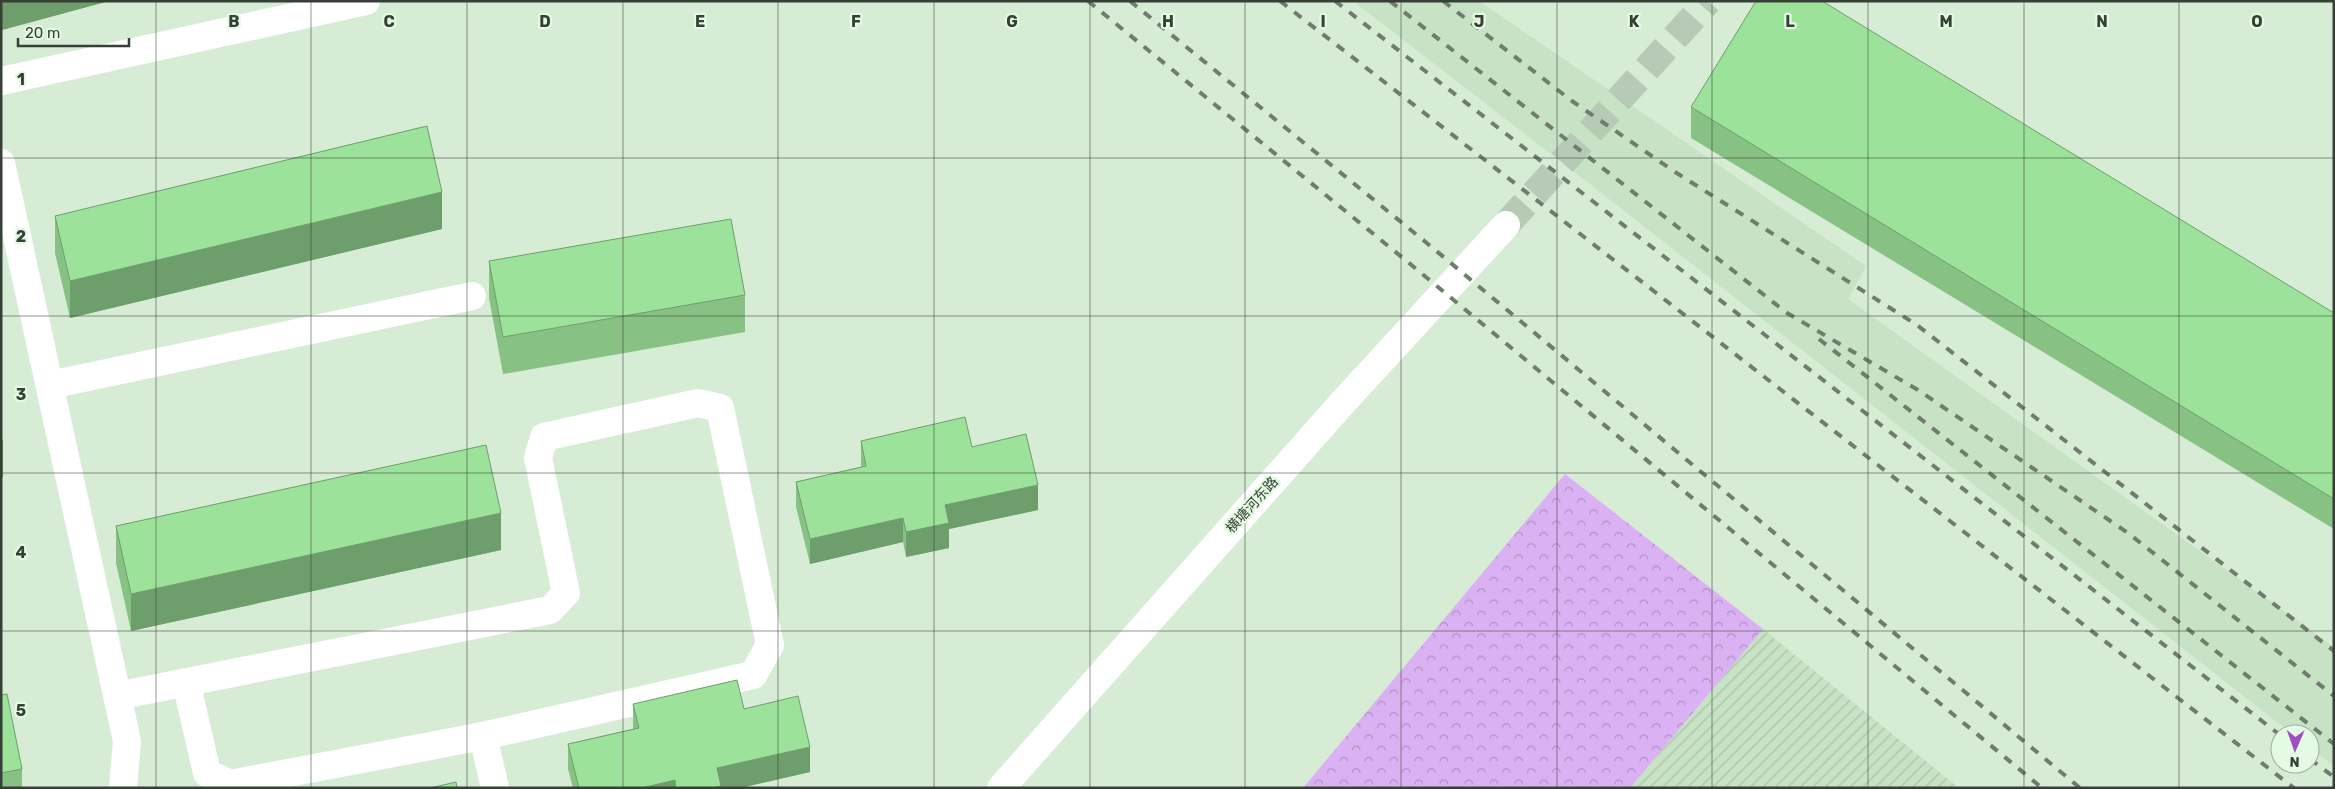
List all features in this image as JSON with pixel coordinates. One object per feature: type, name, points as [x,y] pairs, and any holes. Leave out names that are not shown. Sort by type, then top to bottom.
[{"type":"main road","points":[[1,81],[366,1]]},
{"type":"main road","points":[[1,163],[127,741],[123,788]]},
{"type":"main road","name":"横塘河东路","points":[[1001,788],[1345,400],[1506,225]]},
{"type":"main road","points":[[50,385],[472,296]]},
{"type":"main road","points":[[117,696],[186,682],[550,610],[566,593],[538,458],[544,438],[698,403],[720,408],[770,645],[754,675],[483,736],[230,784],[207,773],[186,682]]},
{"type":"main road","points":[[483,736],[495,788]]},
{"type":"shaded area","points":[[1353,1],[1479,1],[1866,266],[1848,299],[2334,647],[2334,766],[2320,756],[2320,724],[2279,724]]},
{"type":"shaded area","points":[[1763,629],[1959,788],[1630,788]]},
{"type":"green space","points":[[1565,474],[1763,629],[1630,788],[1303,788]]},
{"type":"building","points":[[1756,1],[1822,1],[2334,313],[2334,499],[1691,107]]},
{"type":"building","points":[[427,126],[442,192],[70,281],[55,216]]},
{"type":"building","points":[[731,219],[745,295],[503,337],[489,261]]},
{"type":"building","points":[[965,417],[972,447],[1026,434],[1038,485],[945,505],[949,523],[906,532],[903,518],[810,539],[796,482],[866,466],[861,441]]},
{"type":"building","points":[[486,445],[501,513],[131,594],[116,526]]},
{"type":"building","points":[[737,680],[744,709],[798,696],[810,747],[717,768],[721,786],[712,788],[676,788],[675,780],[642,788],[579,788],[568,744],[639,728],[633,704]]},
{"type":"building","points":[[7,694],[22,769],[1,773],[1,695]]},
{"type":"building","points":[[456,782],[457,788],[430,788]]},
{"type":"tunnel","points":[[1506,225],[1708,1]]},
{"type":"railway","points":[[1088,1],[1409,263],[2042,788]]},
{"type":"railway","points":[[1130,1],[1428,244],[2080,788]]},
{"type":"railway","points":[[1280,1],[2294,788]]},
{"type":"railway","points":[[1335,1],[2270,727]]},
{"type":"railway","points":[[1390,1],[1787,313],[1918,390],[2128,533],[2334,696]]},
{"type":"railway","points":[[1443,1],[1572,101],[1675,172],[1917,325],[2334,651]]},
{"type":"railway","points":[[1819,339],[2334,744]]},
{"type":"railway","points":[[2320,766],[2334,777]]}]
